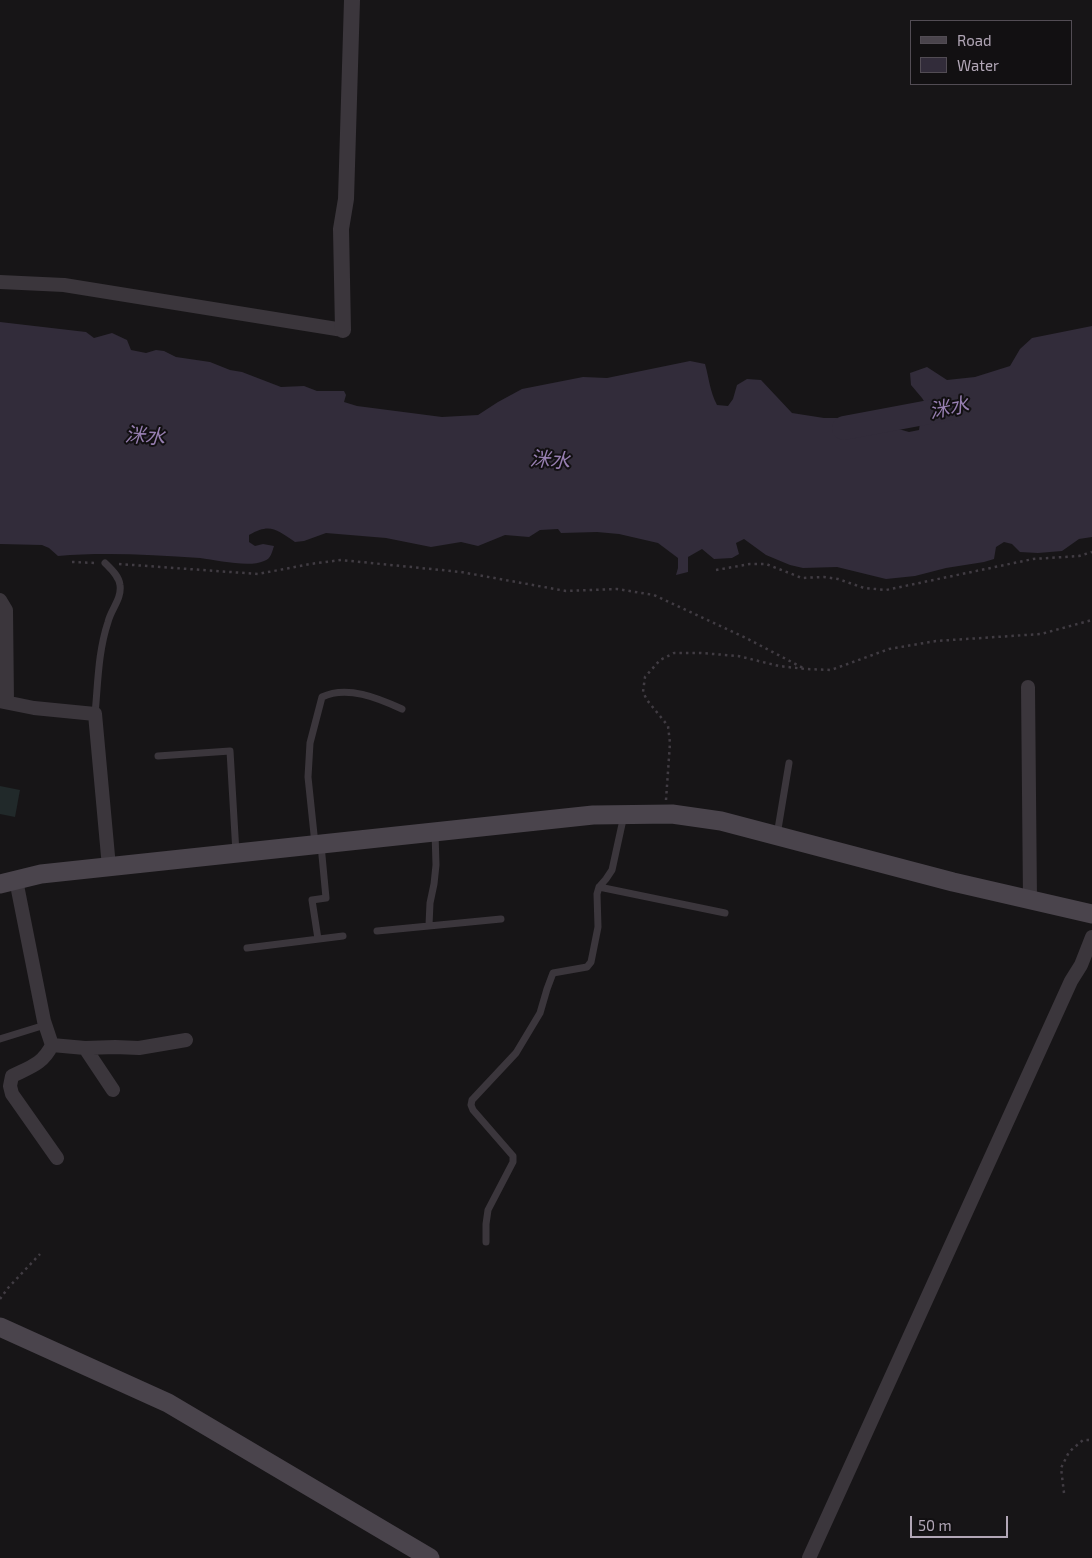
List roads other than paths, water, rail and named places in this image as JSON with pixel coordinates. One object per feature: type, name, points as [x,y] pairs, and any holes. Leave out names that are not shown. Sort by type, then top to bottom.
[{"type":"main road","points":[[8,882],[41,874],[108,866],[593,815],[665,814],[720,821],[953,882],[1092,914]]},
{"type":"main road","points":[[0,1327],[168,1403],[430,1558]]},
{"type":"street","points":[[0,282],[64,285],[344,330],[341,229],[346,199],[352,0]]},
{"type":"street","points":[[0,600],[6,610],[4,702],[34,708],[95,714],[108,866]]},
{"type":"street","points":[[1028,687],[1030,900]]},
{"type":"street","points":[[8,882],[45,1025],[52,1045],[47,1055],[41,1061],[12,1076],[10,1086],[12,1094],[57,1158]]},
{"type":"street","points":[[809,1558],[1072,980],[1081,965],[1092,937]]},
{"type":"street","points":[[52,1045],[85,1048],[139,1048],[186,1040]]},
{"type":"street","points":[[85,1048],[113,1090]]},
{"type":"lane","points":[[95,714],[100,651],[108,620],[119,598],[120,585],[116,575],[105,563]]},
{"type":"lane","points":[[318,939],[312,900],[326,898],[308,777],[310,743],[322,697],[331,693],[350,693],[377,697],[402,709]]},
{"type":"lane","points":[[158,756],[230,750],[236,853]]},
{"type":"lane","points":[[776,836],[789,764]]},
{"type":"lane","points":[[486,1242],[488,1210],[513,1162],[513,1156],[473,1110],[472,1100],[516,1053],[540,1013],[553,973],[587,967],[591,962],[598,927],[597,894],[599,886],[612,870],[625,814]]},
{"type":"lane","points":[[429,926],[430,903],[436,865],[435,832]]},
{"type":"lane","points":[[599,886],[725,913]]},
{"type":"lane","points":[[377,931],[501,918]]},
{"type":"lane","points":[[247,948],[344,936]]},
{"type":"lane","points":[[0,1038],[45,1025]]},
{"type":"water","points":[[0,322],[86,332],[94,338],[112,333],[127,340],[131,350],[146,353],[156,350],[164,351],[176,357],[210,362],[281,387],[304,386],[317,391],[344,391],[346,395],[344,402],[357,406],[442,417],[478,415],[522,389],[583,377],[607,378],[690,361],[705,364],[711,390],[717,405],[728,406],[733,399],[737,385],[747,379],[761,380],[792,413],[824,418],[860,418],[909,432],[919,430],[921,416],[929,409],[911,385],[910,373],[927,367],[947,380],[975,377],[1010,366],[1020,349],[1032,338],[1092,326],[1092,537],[1079,539],[1062,551],[1038,553],[1020,552],[1012,544],[1004,542],[996,547],[994,559],[915,576],[886,579],[837,567],[803,568],[790,565],[766,555],[744,539],[736,543],[739,554],[732,558],[714,559],[702,549],[688,557],[688,572],[676,575],[678,558],[658,543],[619,534],[597,532],[561,533],[558,529],[540,530],[529,537],[505,535],[478,546],[461,542],[431,547],[386,538],[326,533],[304,541],[295,542],[273,529],[262,529],[249,535],[249,542],[255,546],[263,544],[274,546],[271,555],[266,560],[250,564],[200,558],[146,555],[93,554],[58,556],[42,545],[0,544]]},
{"type":"waterway","name":"洣水","points":[[844,428],[956,407]]}]
